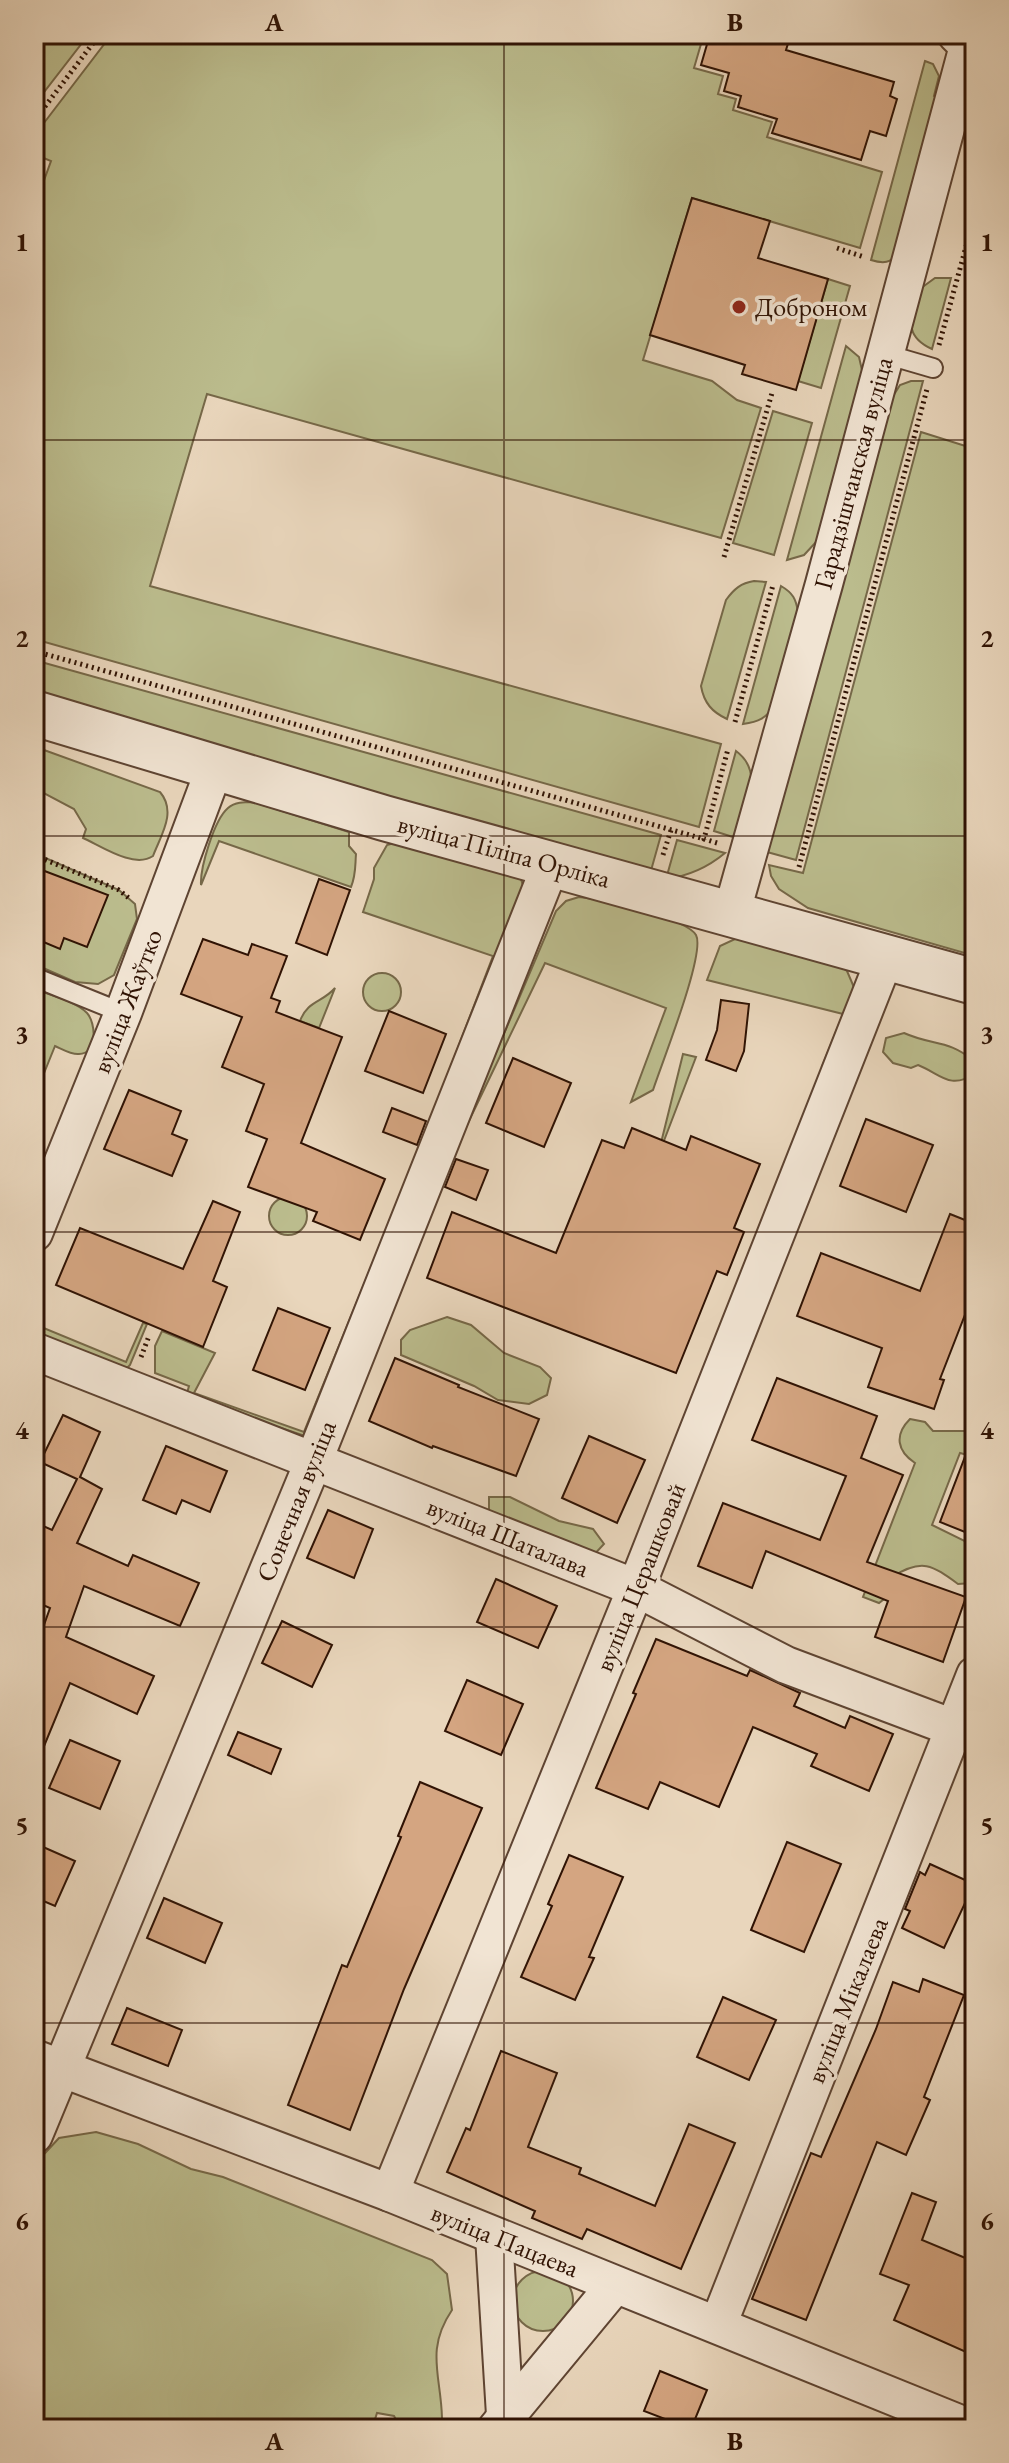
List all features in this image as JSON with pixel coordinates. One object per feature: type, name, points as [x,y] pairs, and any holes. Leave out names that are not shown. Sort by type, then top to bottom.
[{"type":"street","name":"Гарадзішчанская вуліца","points":[[731,915],[885,354],[966,43]]},
{"type":"street","name":"вуліца Піліпа Орліка","points":[[34,713],[384,818],[975,982]]},
{"type":"street","name":"вуліца Жаўтко","points":[[37,1219],[123,1013],[215,767]]},
{"type":"street","name":"Сонечная вуліца","points":[[34,2135],[48,2063],[314,1460],[551,864]]},
{"type":"street","name":"вуліца Церашковай","points":[[390,2193],[636,1588],[885,958]]},
{"type":"street","name":"вуліца Шаталава","points":[[34,1351],[636,1588],[786,1665],[965,1732]]},
{"type":"street","name":"вуліца Мікалаева","points":[[718,2325],[965,1732],[975,1675]]},
{"type":"street","name":"вуліца Пацаева","points":[[48,2063],[390,2193],[973,2429]]},
{"type":"street","points":[[494,2236],[500,2422]]},
{"type":"street","points":[[500,2422],[615,2285]]},
{"type":"lane","points":[[885,354],[933,368]]},
{"type":"lane","points":[[34,977],[123,1013]]},
{"type":"path","points":[[34,121],[100,34]]},
{"type":"path","points":[[799,867],[975,214]]},
{"type":"path","points":[[837,248],[864,257]]},
{"type":"path","points":[[724,557],[772,393]]},
{"type":"path","points":[[735,722],[773,585]]},
{"type":"path","points":[[34,651],[729,846]]},
{"type":"path","points":[[704,839],[728,749]]},
{"type":"path","points":[[34,855],[119,890],[135,904]]},
{"type":"path","points":[[34,1058],[39,1066]]},
{"type":"green space","points":[[34,34],[89,34],[34,105]]},
{"type":"green space","points":[[112,34],[695,34],[692,42],[701,44],[694,68],[723,76],[718,94],[736,99],[733,110],[772,122],[767,137],[882,172],[860,248],[692,198],[643,360],[712,381],[737,400],[761,408],[721,538],[207,394],[150,586],[721,744],[699,827],[34,639],[34,208],[51,161],[34,154],[34,136]]},
{"type":"green space","points":[[925,61],[933,64],[939,76],[934,96],[941,99],[899,253],[890,261],[871,260]]},
{"type":"green space","points":[[935,278],[951,278],[932,349],[916,338],[911,325],[917,291]]},
{"type":"green space","points":[[828,279],[850,286],[821,388],[798,381]]},
{"type":"green space","points":[[846,346],[859,357],[864,379],[817,541],[804,555],[787,560]]},
{"type":"green space","points":[[923,381],[796,860],[767,852],[890,401],[900,385]]},
{"type":"green space","points":[[773,411],[812,423],[774,555],[733,543]]},
{"type":"green space","points":[[921,432],[975,449],[975,956],[808,908],[779,889],[769,865],[803,873]]},
{"type":"green space","points":[[754,581],[766,582],[727,719],[710,706],[701,686],[726,600],[738,587]]},
{"type":"green space","points":[[781,586],[793,597],[798,612],[775,705],[762,719],[743,724]]},
{"type":"green space","points":[[34,660],[661,835],[650,874],[34,694]]},
{"type":"green space","points":[[44,750],[160,792],[165,800],[167,816],[153,856],[137,860],[127,858],[83,838],[86,829],[74,809],[34,788],[34,774]]},
{"type":"green space","points":[[736,751],[745,760],[752,781],[736,838],[714,831]]},
{"type":"green space","points":[[253,802],[349,832],[349,846],[356,854],[351,887],[219,841],[201,885],[209,845],[223,814],[234,805]]},
{"type":"green space","points":[[677,840],[725,853],[697,870],[666,879]]},
{"type":"green space","points":[[398,842],[512,874],[521,879],[524,889],[452,1089],[441,1092],[493,956],[363,912],[374,879],[374,868],[387,845]]},
{"type":"green space","points":[[34,853],[119,890],[135,904],[137,919],[114,975],[98,984],[75,982],[34,964]]},
{"type":"green space","points":[[579,897],[660,916],[696,935],[695,963],[689,985],[653,1090],[631,1102],[666,1008],[545,963],[453,1154],[556,911],[566,901]]},
{"type":"green space","points":[[735,939],[746,939],[838,964],[847,971],[856,992],[839,1052],[823,1064],[843,1014],[707,980],[720,946]]},
{"type":"green space","points":[[382,973],[395,979],[401,992],[395,1005],[382,1011],[369,1005],[363,992],[369,979]]},
{"type":"green space","points":[[335,988],[319,1028],[300,1021],[311,1005]]},
{"type":"green space","points":[[34,989],[76,1005],[87,1013],[94,1037],[85,1053],[73,1054],[55,1046],[34,1098]]},
{"type":"green space","points":[[904,1033],[965,1054],[974,1061],[975,1074],[952,1081],[918,1065],[911,1068],[893,1063],[883,1052],[886,1038]]},
{"type":"green space","points":[[683,1054],[696,1057],[657,1159]]},
{"type":"green space","points":[[401,1193],[305,1436],[278,1427],[261,1427],[185,1400],[189,1386],[155,1373],[155,1346],[162,1331],[215,1353],[194,1393],[304,1432]]},
{"type":"green space","points":[[288,1197],[301,1203],[307,1216],[301,1229],[288,1235],[275,1229],[269,1216],[275,1203]]},
{"type":"green space","points":[[447,1317],[471,1325],[504,1353],[540,1367],[551,1378],[547,1395],[529,1404],[498,1400],[474,1386],[401,1355],[401,1340],[410,1330]]},
{"type":"green space","points":[[143,1323],[147,1324],[126,1369],[34,1339],[34,1324],[126,1362]]},
{"type":"green space","points":[[910,1419],[925,1422],[933,1431],[975,1431],[975,1457],[960,1453],[932,1525],[975,1546],[975,1579],[972,1583],[958,1584],[934,1568],[911,1567],[892,1577],[888,1596],[879,1603],[863,1597],[915,1463],[904,1453],[900,1442],[902,1431]]},
{"type":"green space","points":[[489,1497],[510,1497],[559,1521],[593,1529],[604,1544],[590,1559],[545,1533],[526,1529],[489,1511]]},
{"type":"green space","points":[[96,2132],[138,2144],[191,2169],[223,2177],[432,2260],[447,2274],[452,2310],[444,2324],[437,2350],[442,2418],[436,2429],[401,2429],[394,2416],[377,2413],[372,2429],[34,2429],[34,2165],[59,2138]]},
{"type":"green space","points":[[543,2271],[564,2280],[573,2301],[564,2322],[543,2331],[522,2322],[513,2301],[522,2280]]},
{"type":"building","points":[[710,34],[791,34],[786,50],[894,82],[890,96],[897,99],[886,136],[870,131],[861,160],[772,133],[777,119],[738,107],[741,96],[724,91],[729,73],[701,65]]},
{"type":"building","name":"Доброном","points":[[692,198],[770,221],[758,258],[828,279],[796,390],[742,374],[745,365],[650,335]]},
{"type":"building","points":[[34,867],[108,895],[87,947],[64,938],[60,949],[34,938]]},
{"type":"building","points":[[319,879],[350,890],[327,955],[296,943]]},
{"type":"building","points":[[203,939],[248,955],[252,944],[287,956],[271,998],[280,1001],[276,1012],[342,1037],[301,1143],[385,1179],[360,1240],[313,1221],[317,1212],[248,1187],[267,1139],[246,1131],[264,1084],[222,1067],[242,1017],[181,994]]},
{"type":"building","points":[[721,1000],[749,1004],[744,1051],[736,1071],[706,1060],[717,1030]]},
{"type":"building","points":[[389,1011],[446,1034],[423,1093],[365,1071]]},
{"type":"building","points":[[513,1058],[571,1083],[544,1147],[486,1123]]},
{"type":"building","points":[[129,1090],[181,1111],[172,1134],[187,1140],[172,1176],[104,1149]]},
{"type":"building","points":[[392,1108],[426,1121],[417,1145],[383,1132]]},
{"type":"building","points":[[866,1119],[933,1145],[906,1212],[840,1186]]},
{"type":"building","points":[[632,1128],[686,1150],[691,1136],[760,1164],[734,1228],[744,1232],[727,1275],[717,1271],[676,1373],[427,1278],[452,1212],[556,1253],[602,1140],[624,1148]]},
{"type":"building","points":[[456,1159],[488,1170],[476,1200],[445,1187]]},
{"type":"building","points":[[213,1201],[240,1212],[213,1281],[227,1287],[203,1347],[56,1285],[80,1228],[183,1269]]},
{"type":"building","points":[[950,1214],[975,1224],[975,1289],[940,1379],[944,1380],[934,1409],[868,1387],[882,1348],[797,1316],[821,1253],[920,1291]]},
{"type":"building","points":[[278,1308],[330,1328],[305,1390],[253,1370]]},
{"type":"building","points":[[395,1358],[539,1419],[516,1476],[432,1448],[369,1421]]},
{"type":"building","points":[[777,1378],[877,1416],[861,1458],[903,1475],[867,1562],[966,1597],[943,1662],[875,1637],[888,1601],[766,1551],[752,1588],[698,1566],[723,1503],[820,1540],[846,1476],[752,1440]]},
{"type":"building","points":[[63,1415],[100,1432],[80,1477],[102,1489],[77,1543],[128,1566],[133,1555],[199,1583],[180,1626],[84,1586],[66,1637],[154,1676],[137,1714],[70,1683],[35,1768],[34,1653],[50,1608],[34,1601],[34,1539],[41,1525],[52,1530],[77,1479],[40,1462]]},
{"type":"building","points":[[589,1436],[645,1460],[617,1523],[562,1498]]},
{"type":"building","points":[[975,1437],[975,1536],[940,1522]]},
{"type":"building","points":[[166,1446],[227,1471],[210,1512],[182,1500],[176,1514],[143,1500]]},
{"type":"building","points":[[328,1510],[373,1529],[354,1578],[307,1558]]},
{"type":"building","points":[[496,1579],[557,1606],[538,1648],[477,1622]]},
{"type":"building","points":[[282,1621],[332,1645],[312,1687],[262,1663]]},
{"type":"building","points":[[656,1639],[747,1676],[750,1670],[800,1693],[794,1706],[845,1728],[850,1716],[893,1734],[869,1791],[811,1766],[817,1754],[753,1727],[719,1807],[660,1782],[648,1809],[596,1788]]},
{"type":"building","points":[[467,1680],[523,1704],[501,1755],[445,1731]]},
{"type":"building","points":[[238,1732],[281,1749],[271,1774],[228,1755]]},
{"type":"building","points":[[70,1740],[120,1761],[100,1809],[49,1788]]},
{"type":"building","points":[[420,1782],[482,1808],[404,1989],[350,2130],[288,2105],[342,1965],[347,1967],[401,1837],[398,1836]]},
{"type":"building","points":[[787,1842],[841,1864],[804,1952],[751,1930]]},
{"type":"building","points":[[34,1843],[75,1861],[55,1906],[34,1897]]},
{"type":"building","points":[[569,1855],[623,1877],[589,1957],[594,1958],[575,2000],[521,1977],[552,1906],[548,1904]]},
{"type":"building","points":[[930,1864],[974,1884],[944,1948],[902,1928],[910,1911],[905,1909],[920,1872],[925,1875]]},
{"type":"building","points":[[164,1898],[222,1923],[205,1963],[147,1938]]},
{"type":"building","points":[[923,1979],[964,1995],[924,2097],[930,2100],[906,2155],[877,2142],[806,2320],[752,2299],[811,2153],[821,2157],[893,1982],[919,1992]]},
{"type":"building","points":[[723,1997],[776,2020],[749,2080],[697,2057]]},
{"type":"building","points":[[127,2008],[182,2030],[168,2066],[112,2044]]},
{"type":"building","points":[[501,2051],[557,2073],[528,2147],[581,2168],[579,2174],[655,2206],[689,2124],[735,2143],[681,2269],[587,2229],[582,2239],[532,2218],[535,2211],[447,2172],[466,2128],[470,2130]]},
{"type":"building","points":[[912,2193],[936,2202],[922,2240],[975,2262],[975,2356],[894,2320],[909,2285],[880,2274]]},
{"type":"building","points":[[660,2371],[707,2390],[691,2429],[644,2411]]},
{"type":"place","name":"Доброном","points":[[739,307]]}]
